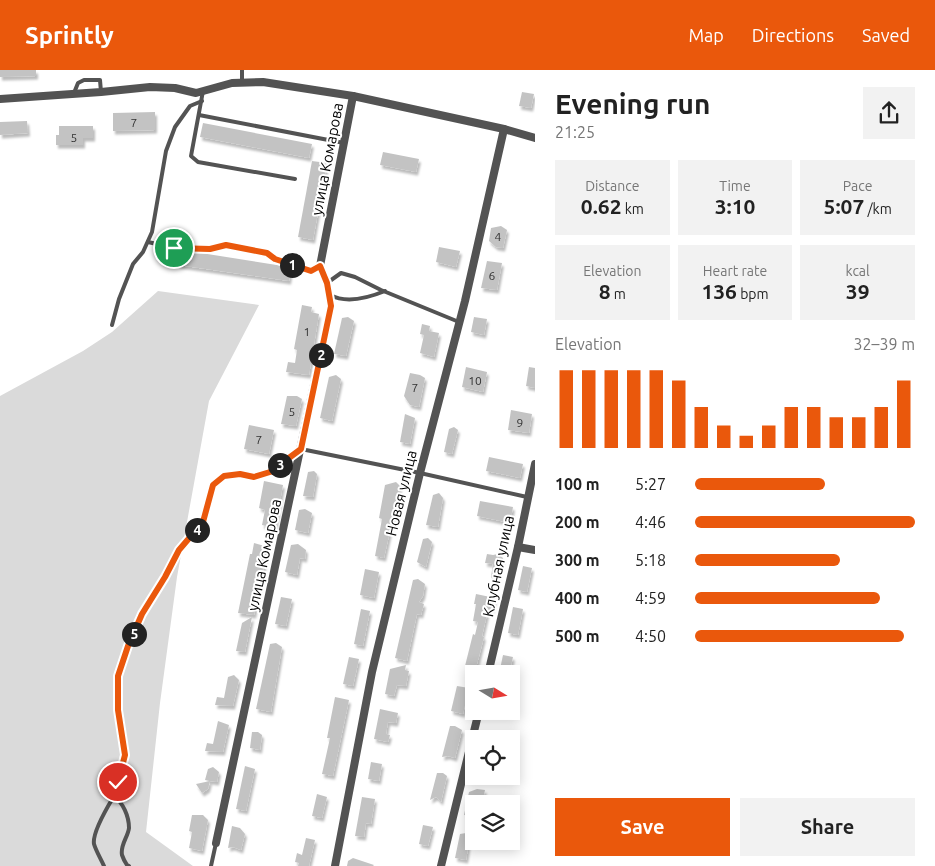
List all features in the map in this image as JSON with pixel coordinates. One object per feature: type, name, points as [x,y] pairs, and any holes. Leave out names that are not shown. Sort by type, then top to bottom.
[{"type":"street","points":[[0,99],[101,92],[150,86],[196,92],[232,83],[263,82],[353,96],[504,129],[535,138]]},
{"type":"street","name":"улица Комарова","points":[[216,843],[331,306],[327,283],[320,266],[353,96]]},
{"type":"street","name":"Новая улица","points":[[335,866],[372,672],[459,322],[504,129]]},
{"type":"street","name":"Клубная улица","points":[[490,665],[535,464]]},
{"type":"street","points":[[518,546],[535,550]]},
{"type":"street","points":[[441,866],[477,720]]},
{"type":"lane","points":[[242,70],[242,83]]},
{"type":"lane","points":[[74,93],[78,82],[84,80],[100,80],[101,92]]},
{"type":"lane","points":[[203,91],[191,156],[198,162],[295,178]]},
{"type":"lane","points":[[112,325],[119,299],[133,264],[143,252],[152,232],[166,151],[175,127],[190,106],[202,101]]},
{"type":"lane","points":[[199,115],[344,143]]},
{"type":"lane","points":[[148,242],[174,248],[210,249],[226,245],[267,253],[275,259],[311,271],[320,266]]},
{"type":"lane","points":[[327,283],[341,273],[355,277],[385,292],[459,322]]},
{"type":"lane","points":[[330,295],[338,300],[354,300],[385,292]]},
{"type":"lane","points":[[104,866],[94,842],[106,810],[114,796],[125,755],[118,710],[118,676],[128,646],[142,614],[179,550],[203,522],[213,485],[224,476],[240,474],[254,477],[270,472],[301,449],[527,497]]},
{"type":"lane","points":[[114,796],[122,802],[129,828],[122,848],[122,855],[129,866]]},
{"type":"lane","points":[[211,866],[216,843]]},
{"type":"shaded area","points":[[158,291],[259,305],[209,401],[177,577],[160,703],[146,832],[193,866],[0,866],[0,396],[83,351],[112,332]]},
{"type":"building","points":[[0,70],[36,70],[36,76],[0,77]]},
{"type":"building","points":[[522,92],[534,94],[531,108],[519,106]]},
{"type":"building","points":[[155,112],[155,130],[113,131],[113,113]]},
{"type":"building","points":[[27,121],[28,133],[0,135],[0,122]]},
{"type":"building","points":[[203,123],[312,144],[309,158],[200,137]]},
{"type":"building","points":[[59,126],[93,126],[93,138],[83,138],[83,145],[56,145],[56,135],[59,135]]},
{"type":"building","points":[[383,152],[419,159],[416,172],[380,165]]},
{"type":"building","points":[[312,161],[327,163],[313,240],[298,237]]},
{"type":"building","points":[[501,226],[507,230],[503,248],[496,247],[489,241],[491,228]]},
{"type":"building","points":[[439,247],[460,251],[456,267],[436,262]]},
{"type":"building","points":[[180,252],[201,253],[291,268],[289,281],[178,265]]},
{"type":"building","points":[[487,261],[502,263],[497,290],[481,288]]},
{"type":"building","points":[[302,305],[312,307],[311,312],[319,314],[309,375],[286,372],[288,362],[295,363],[297,350],[294,349]]},
{"type":"building","points":[[348,317],[354,321],[346,356],[334,354],[342,318]]},
{"type":"building","points":[[474,317],[487,319],[484,335],[471,332]]},
{"type":"building","points":[[422,324],[430,326],[429,331],[439,333],[434,357],[420,353],[424,335],[420,334]]},
{"type":"building","points":[[466,367],[487,372],[483,392],[462,387]]},
{"type":"building","points":[[529,367],[535,368],[535,388],[526,386]]},
{"type":"building","points":[[410,373],[425,378],[419,407],[410,405],[404,396]]},
{"type":"building","points":[[336,375],[341,379],[332,421],[320,418],[329,377]]},
{"type":"building","points":[[287,396],[297,396],[302,399],[296,426],[281,424]]},
{"type":"building","points":[[511,410],[532,414],[529,433],[508,430]]},
{"type":"building","points":[[405,414],[415,418],[410,444],[400,442]]},
{"type":"building","points":[[249,425],[274,430],[269,454],[244,449]]},
{"type":"building","points":[[454,427],[458,430],[452,454],[444,452],[449,429]]},
{"type":"building","points":[[489,457],[523,464],[520,478],[486,471]]},
{"type":"building","points":[[314,471],[317,474],[313,497],[303,496],[308,472]]},
{"type":"building","points":[[264,481],[283,485],[275,528],[262,525],[265,510],[259,508]]},
{"type":"building","points":[[396,482],[400,486],[384,558],[375,556],[382,519],[379,518],[385,485]]},
{"type":"building","points":[[439,493],[443,498],[438,527],[426,525],[433,495]]},
{"type":"building","points":[[480,501],[513,507],[510,523],[477,516]]},
{"type":"building","points":[[305,509],[312,513],[308,533],[295,530],[299,510]]},
{"type":"building","points":[[428,538],[432,542],[426,567],[417,562],[423,539]]},
{"type":"building","points":[[254,543],[268,547],[254,615],[238,613]]},
{"type":"building","points":[[298,544],[306,550],[305,559],[300,558],[297,575],[285,572],[291,545]]},
{"type":"building","points":[[487,554],[498,554],[503,558],[496,584],[491,577],[493,564],[485,563]]},
{"type":"building","points":[[523,566],[532,568],[527,592],[518,590]]},
{"type":"building","points":[[365,569],[379,572],[374,598],[360,595]]},
{"type":"building","points":[[418,579],[425,584],[423,596],[419,602],[424,604],[421,615],[417,614],[407,661],[395,658],[413,580]]},
{"type":"building","points":[[476,594],[495,598],[492,610],[488,610],[477,665],[465,665],[478,622],[473,621],[476,604],[474,604]]},
{"type":"building","points":[[281,597],[292,599],[286,626],[275,624]]},
{"type":"building","points":[[513,607],[523,609],[518,635],[508,633]]},
{"type":"building","points":[[361,609],[370,611],[363,646],[354,644]]},
{"type":"building","points":[[252,617],[245,652],[236,651],[242,623]]},
{"type":"building","points":[[276,643],[282,647],[271,712],[256,709],[270,644]]},
{"type":"building","points":[[503,655],[513,657],[511,665],[501,665]]},
{"type":"building","points":[[349,657],[359,659],[353,686],[343,684]]},
{"type":"building","points":[[406,665],[405,670],[409,671],[406,686],[397,685],[394,696],[385,694],[390,669]]},
{"type":"building","points":[[234,675],[239,680],[233,706],[215,705],[217,697],[224,698],[228,677]]},
{"type":"building","points":[[457,686],[465,687],[463,714],[451,711]]},
{"type":"building","points":[[335,697],[349,700],[333,776],[322,774],[330,738],[327,738]]},
{"type":"building","points":[[380,709],[398,713],[396,723],[388,722],[386,734],[390,735],[388,742],[374,739]]},
{"type":"building","points":[[218,721],[229,725],[223,752],[205,751],[207,743],[213,744]]},
{"type":"building","points":[[450,726],[455,726],[462,730],[455,758],[442,757]]},
{"type":"building","points":[[252,732],[258,732],[262,735],[260,750],[250,748]]},
{"type":"building","points":[[371,762],[382,764],[379,781],[368,779]]},
{"type":"building","points":[[245,766],[255,769],[246,811],[236,809]]},
{"type":"building","points":[[213,767],[219,772],[217,782],[205,780],[208,769]]},
{"type":"building","points":[[437,773],[443,773],[447,776],[441,802],[436,797],[430,800]]},
{"type":"building","points":[[210,781],[208,789],[202,793],[196,784]]},
{"type":"building","points":[[477,789],[485,790],[484,795],[468,795],[469,792]]},
{"type":"building","points":[[317,794],[327,797],[322,818],[312,816]]},
{"type":"building","points":[[362,797],[375,799],[371,824],[366,823],[364,837],[355,836]]},
{"type":"building","points":[[192,815],[203,815],[208,820],[202,851],[189,848],[192,832],[189,831]]},
{"type":"building","points":[[423,825],[433,827],[428,846],[419,844]]},
{"type":"building","points":[[232,826],[240,828],[245,834],[241,850],[233,847],[228,848]]},
{"type":"building","points":[[465,833],[465,850],[468,850],[466,860],[455,858],[460,834]]},
{"type":"building","points":[[306,838],[315,840],[309,866],[298,866],[299,863],[295,862],[297,853],[302,855]]},
{"type":"building","points":[[353,858],[374,865],[347,866],[348,861]]},
{"type":"route","points":[[118,782],[125,755],[118,710],[118,676],[128,646],[142,614],[179,550],[203,522],[213,485],[224,476],[240,474],[254,477],[270,472],[301,449],[331,306],[327,283],[320,266],[311,271],[300,269],[275,259],[267,253],[226,245],[210,249],[174,248]]}]
